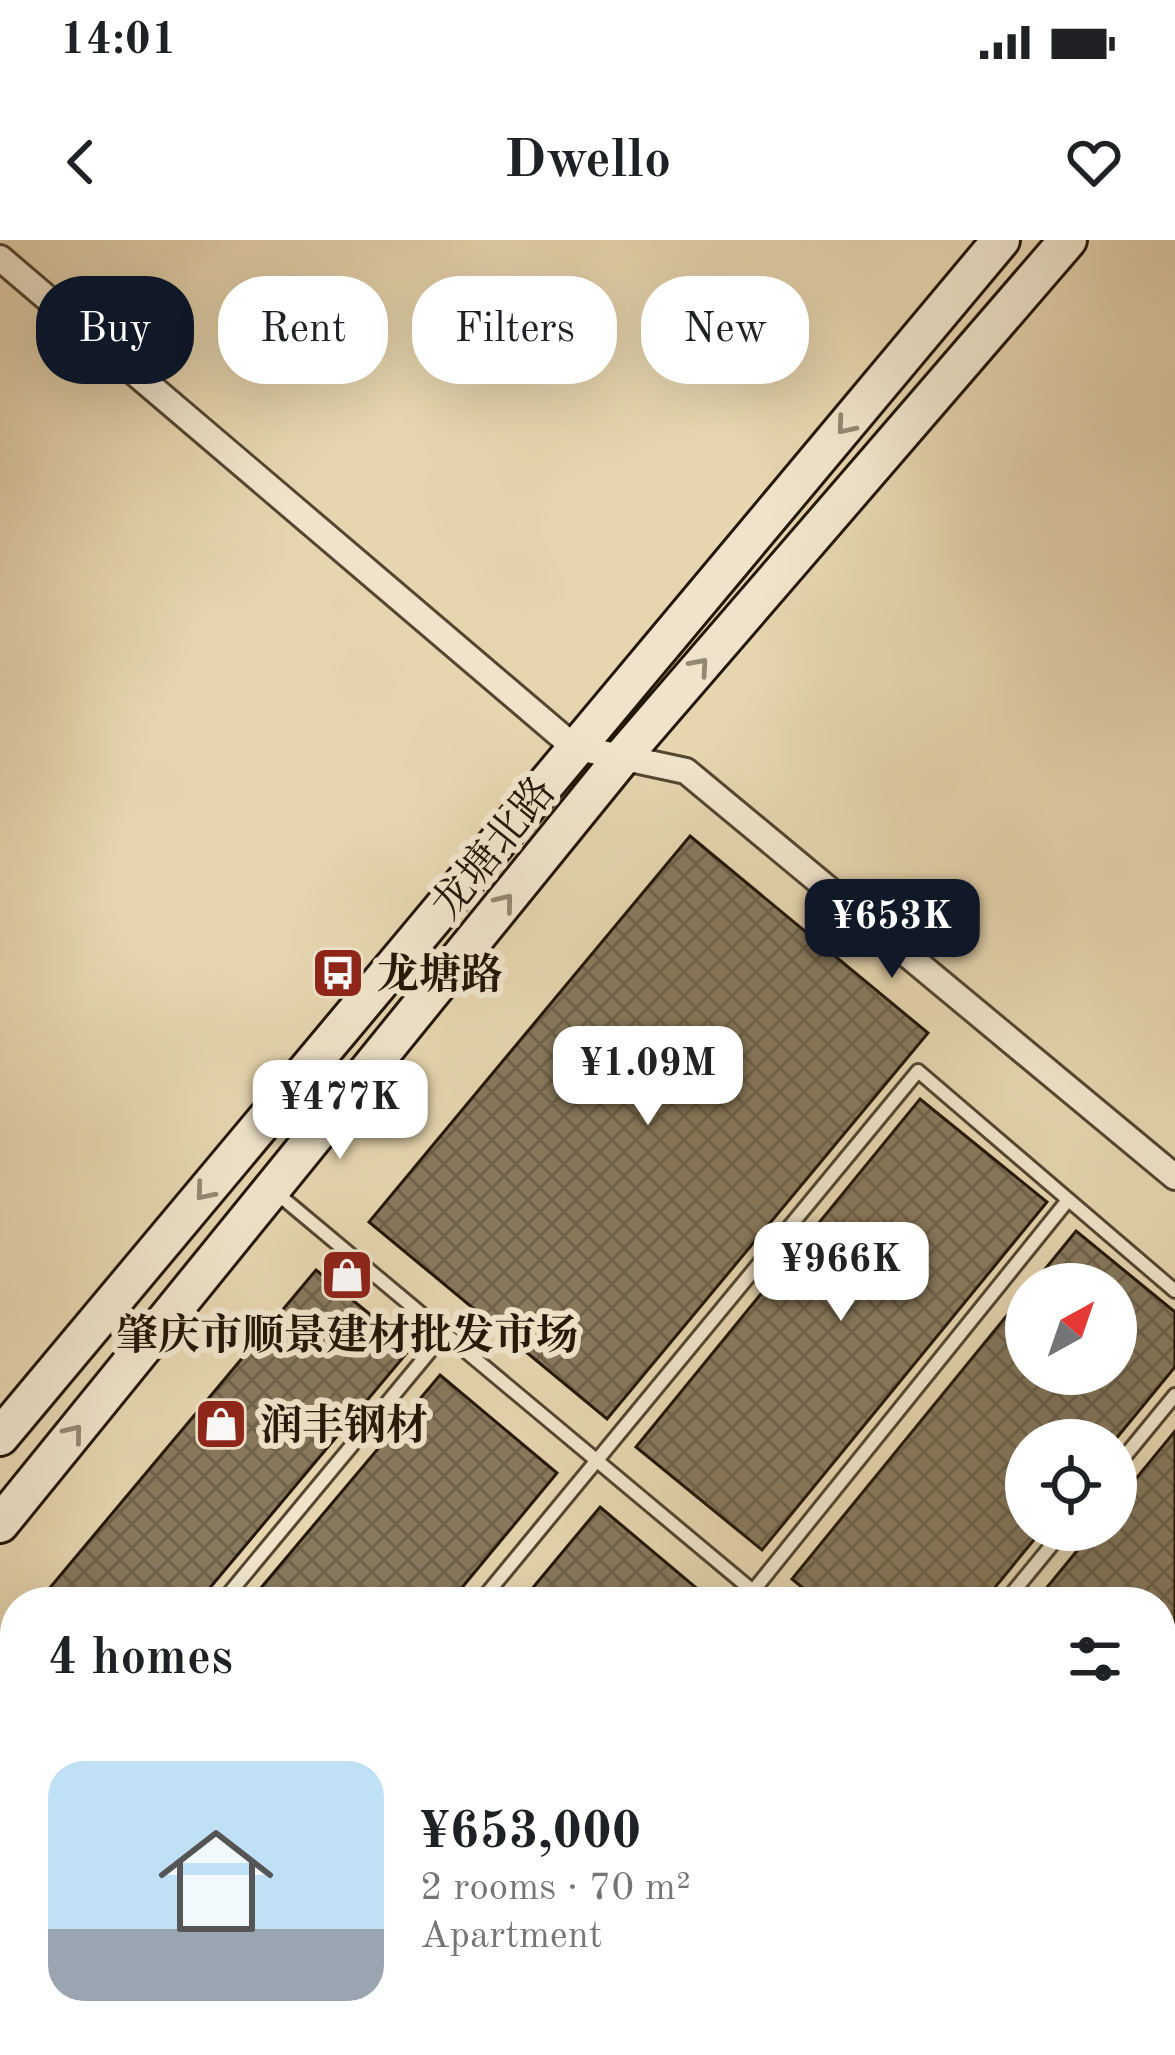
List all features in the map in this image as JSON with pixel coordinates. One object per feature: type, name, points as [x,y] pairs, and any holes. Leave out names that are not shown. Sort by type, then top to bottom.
[{"type":"main road","name":"龙塘北路","points":[[0,1437],[1001,240]]},
{"type":"main road","name":"龙塘北路","points":[[0,1524],[624,755],[1068,240]]},
{"type":"street","points":[[0,258],[574,747],[686,771],[1175,1177]]},
{"type":"lane","points":[[492,1587],[918,1072],[1175,1292]]},
{"type":"lane","points":[[272,1189],[748,1587]]},
{"type":"lane","points":[[756,1587],[1068,1200]]},
{"type":"lane","points":[[235,1587],[445,1333]]},
{"type":"lane","points":[[1137,1441],[1175,1395]]},
{"type":"lane","points":[[1017,1587],[1047,1551]]},
{"type":"building","points":[[690,836],[928,1033],[607,1419],[369,1222]]},
{"type":"building","points":[[920,1099],[1047,1202],[762,1550],[636,1447]]},
{"type":"building","points":[[1076,1231],[1115,1263],[1050,1263]]},
{"type":"building","points":[[316,1270],[411,1348],[211,1587],[51,1587]]},
{"type":"building","points":[[1137,1281],[1175,1312],[1175,1367],[1132,1419],[1005,1419],[1005,1551],[1025,1551],[995,1587],[802,1587],[792,1579],[1005,1318],[1005,1395],[1137,1395]]},
{"type":"building","points":[[440,1375],[557,1473],[462,1587],[262,1587]]},
{"type":"building","points":[[1175,1431],[1175,1587],[1047,1587],[1077,1551],[1137,1551],[1137,1477]]},
{"type":"building","points":[[600,1507],[695,1587],[533,1587]]},
{"type":"place","name":"龙塘路","points":[[338,973]]},
{"type":"place","name":"肇庆市顺景建材批发市场","points":[[347,1275]]},
{"type":"place","name":"润丰钢材","points":[[221,1424]]}]
